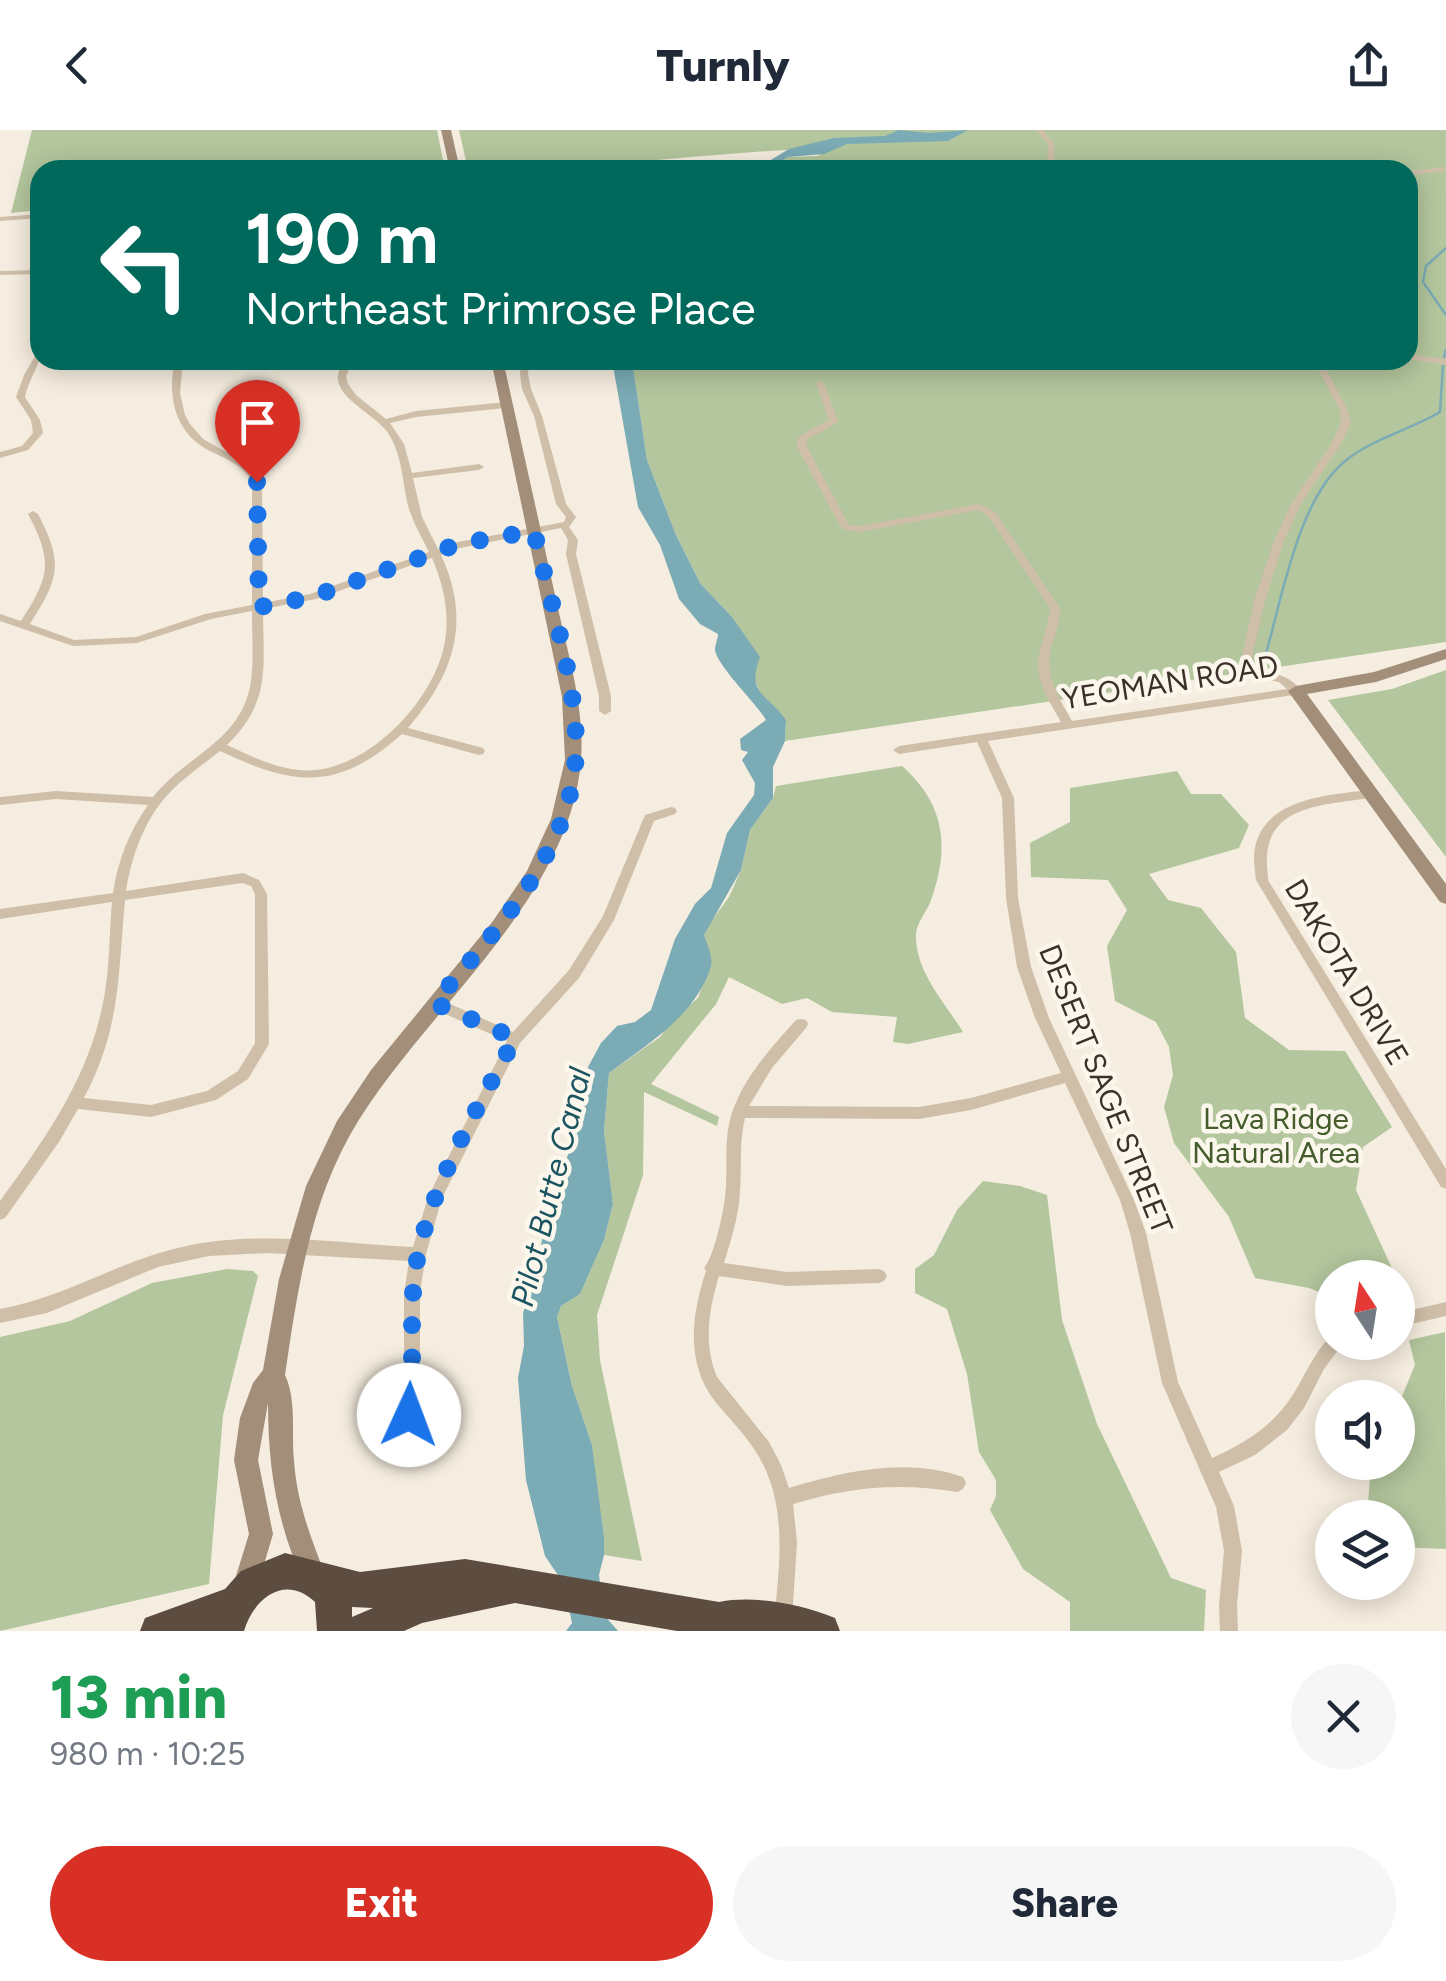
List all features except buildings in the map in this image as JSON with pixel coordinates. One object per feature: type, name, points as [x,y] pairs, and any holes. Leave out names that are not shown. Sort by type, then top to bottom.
[{"type":"highway","points":[[158,1631],[235,1609],[264,1577],[281,1571],[318,1578],[347,1592],[366,1594],[444,1577],[465,1577],[729,1626],[744,1615],[822,1631]]},
{"type":"highway","points":[[318,1578],[333,1594],[335,1631]]},
{"type":"highway","points":[[362,1631],[421,1605],[512,1588]]},
{"type":"main road","points":[[446,130],[453,160]]},
{"type":"main road","points":[[235,1609],[260,1534],[248,1482],[250,1432],[261,1392],[274,1375],[296,1249],[322,1172],[364,1094],[543,862],[571,788],[575,721],[499,370]]},
{"type":"main road","name":"YEOMAN ROAD","points":[[1296,691],[1366,679],[1446,654]]},
{"type":"main road","points":[[1296,691],[1446,898]]},
{"type":"main road","points":[[274,1375],[280,1388],[287,1504],[294,1538],[318,1578]]},
{"type":"street","points":[[1039,130],[1051,144],[1051,160]]},
{"type":"street","points":[[1418,171],[1446,169]]},
{"type":"street","points":[[0,219],[30,217]]},
{"type":"street","points":[[2,273],[30,272]]},
{"type":"street","points":[[1418,358],[1446,362]]},
{"type":"street","points":[[18,372],[30,363]]},
{"type":"street","points":[[0,1213],[78,1103],[105,1028],[127,856],[157,800],[222,747],[254,703],[258,683],[257,482],[242,462],[200,441],[189,428],[176,399],[178,370]]},
{"type":"street","points":[[222,747],[267,768],[318,774],[368,758],[400,730],[430,689],[449,649],[451,608],[437,553],[414,508],[404,451],[385,422],[348,394],[342,384],[346,370]]},
{"type":"street","points":[[0,617],[74,643],[115,644],[159,634],[208,616],[312,597],[482,538],[564,526],[570,516],[560,504],[523,370]]},
{"type":"street","points":[[1296,691],[1283,679],[1255,674],[1246,662],[1261,594],[1281,538],[1312,474],[1346,423],[1322,370]]},
{"type":"street","points":[[820,383],[834,420],[826,428],[806,434],[802,448],[845,527],[860,529],[979,507],[992,514],[1055,608],[1056,623],[1042,660],[1044,676],[1069,726]]},
{"type":"street","points":[[0,456],[26,448],[38,433],[34,420],[8,402]]},
{"type":"street","points":[[385,422],[416,414],[506,405]]},
{"type":"street","points":[[410,476],[479,467]]},
{"type":"street","points":[[23,626],[49,580],[53,562],[52,548],[34,514]]},
{"type":"street","points":[[564,526],[573,540],[570,554],[605,696],[605,711]]},
{"type":"street","name":"YEOMAN ROAD","points":[[899,750],[1296,691]]},
{"type":"street","points":[[400,730],[480,751]]},
{"type":"street","name":"DESERT SAGE STREET","points":[[981,738],[1008,798],[1012,898],[1024,968],[1042,1018],[1127,1200],[1138,1233],[1170,1383],[1226,1506],[1234,1550],[1229,1631]]},
{"type":"street","points":[[0,801],[56,794],[157,800]]},
{"type":"street","name":"DAKOTA DRIVE","points":[[1371,794],[1311,803],[1280,816],[1262,836],[1258,856],[1262,880],[1446,1182]]},
{"type":"street","points":[[406,1437],[412,1392],[410,1332],[418,1254],[435,1196],[515,1038],[574,974],[609,916],[648,818],[671,810]]},
{"type":"street","points":[[0,914],[243,878],[256,883],[261,894],[262,1044],[243,1075],[211,1096],[151,1111],[78,1103]]},
{"type":"street","points":[[434,1003],[515,1038]]},
{"type":"street","points":[[782,1623],[790,1557],[786,1497],[763,1447],[726,1404],[704,1364],[700,1323],[732,1204],[732,1142],[740,1112],[754,1080],[800,1024]]},
{"type":"street","points":[[740,1112],[918,1113],[971,1104],[1069,1076]]},
{"type":"street","points":[[0,1316],[44,1306],[147,1263],[183,1253],[231,1248],[418,1254]]},
{"type":"street","points":[[712,1268],[787,1279],[879,1276]]},
{"type":"street","points":[[1415,1316],[1446,1309]]},
{"type":"street","points":[[1211,1467],[1261,1443],[1298,1402],[1321,1360]]},
{"type":"street","points":[[786,1497],[858,1478],[920,1475],[957,1483]]},
{"type":"green space","points":[[32,130],[437,130],[443,160],[30,160],[30,211],[11,213]]},
{"type":"green space","points":[[459,130],[1446,130],[1446,642],[785,741],[786,720],[761,696],[732,617],[700,583],[676,535],[647,460],[634,370],[1418,370],[1418,160],[783,160],[817,156],[839,147],[654,160],[466,160]]},
{"type":"green space","points":[[1446,670],[1446,857],[1328,700],[1392,689]]},
{"type":"green space","points":[[902,766],[916,780],[935,811],[942,844],[937,881],[916,931],[917,948],[932,986],[963,1032],[908,1044],[893,1042],[897,1017],[832,1012],[807,998],[782,1004],[729,977],[716,1004],[651,1084],[719,1117],[717,1126],[644,1092],[643,1175],[597,1315],[600,1360],[642,1561],[604,1555],[592,1445],[572,1386],[557,1317],[561,1306],[580,1294],[604,1240],[613,1204],[604,1131],[609,1073],[660,1037],[673,1019],[698,998],[711,961],[704,935],[729,897],[741,870],[750,830],[773,798],[776,786]]},
{"type":"green space","name":"Lava Ridge Natural Area","points":[[1177,771],[1191,794],[1221,794],[1249,825],[1239,848],[1149,874],[1168,900],[1201,908],[1236,952],[1245,1018],[1289,1050],[1345,1051],[1392,1127],[1363,1147],[1356,1190],[1388,1260],[1315,1260],[1315,1290],[1255,1278],[1229,1217],[1174,1143],[1164,1107],[1173,1075],[1169,1047],[1156,1022],[1115,1001],[1107,946],[1127,910],[1108,880],[1031,877],[1030,843],[1070,822],[1070,788]]},
{"type":"green space","points":[[983,1181],[1020,1186],[1047,1195],[1062,1320],[1097,1424],[1171,1578],[1206,1590],[1204,1631],[1070,1631],[1070,1602],[1023,1569],[990,1510],[996,1496],[996,1480],[979,1452],[967,1374],[947,1309],[915,1293],[915,1269],[934,1255],[957,1210]]},
{"type":"green space","points":[[227,1269],[253,1271],[258,1276],[223,1415],[209,1584],[0,1631],[0,1337],[70,1321],[152,1283]]},
{"type":"green space","points":[[1445,1332],[1446,1549],[1415,1548],[1415,1500],[1368,1500],[1370,1480],[1415,1480],[1415,1380],[1409,1380],[1415,1365],[1415,1339]]},
{"type":"water","points":[[899,130],[968,130],[948,141],[847,144],[824,154],[771,160],[789,149],[834,138],[885,136]]},
{"type":"water","points":[[614,370],[634,370],[647,460],[676,535],[700,583],[732,617],[760,657],[757,686],[786,720],[785,741],[773,767],[773,798],[750,830],[741,870],[704,935],[711,966],[704,983],[669,1027],[609,1073],[604,1131],[613,1204],[604,1240],[580,1294],[561,1306],[557,1317],[572,1386],[592,1445],[604,1538],[599,1575],[604,1615],[618,1631],[566,1631],[572,1623],[564,1584],[545,1556],[526,1480],[518,1378],[524,1346],[523,1313],[536,1276],[547,1209],[569,1151],[574,1093],[601,1043],[617,1026],[635,1022],[651,1010],[675,939],[695,904],[711,888],[727,833],[754,795],[755,783],[742,760],[748,752],[741,750],[740,739],[766,720],[717,656],[718,634],[700,624],[679,599],[660,545],[638,507]]},
{"type":"waterway","points":[[1446,248],[1426,266],[1423,282],[1446,315]]},
{"type":"waterway","points":[[1444,357],[1446,350]]},
{"type":"waterway","points":[[1262,668],[1292,558],[1313,503],[1327,480],[1355,454],[1440,412],[1443,366]]},
{"type":"route","points":[[257,482],[259,607],[312,597],[458,544],[534,531],[575,721],[574,773],[568,802],[543,862],[513,906],[434,1003],[515,1038],[435,1196],[418,1254],[412,1293],[409,1415]]},
{"type":"water label","name":"Pilot Butte Canal","points":[[551,1187]]}]
